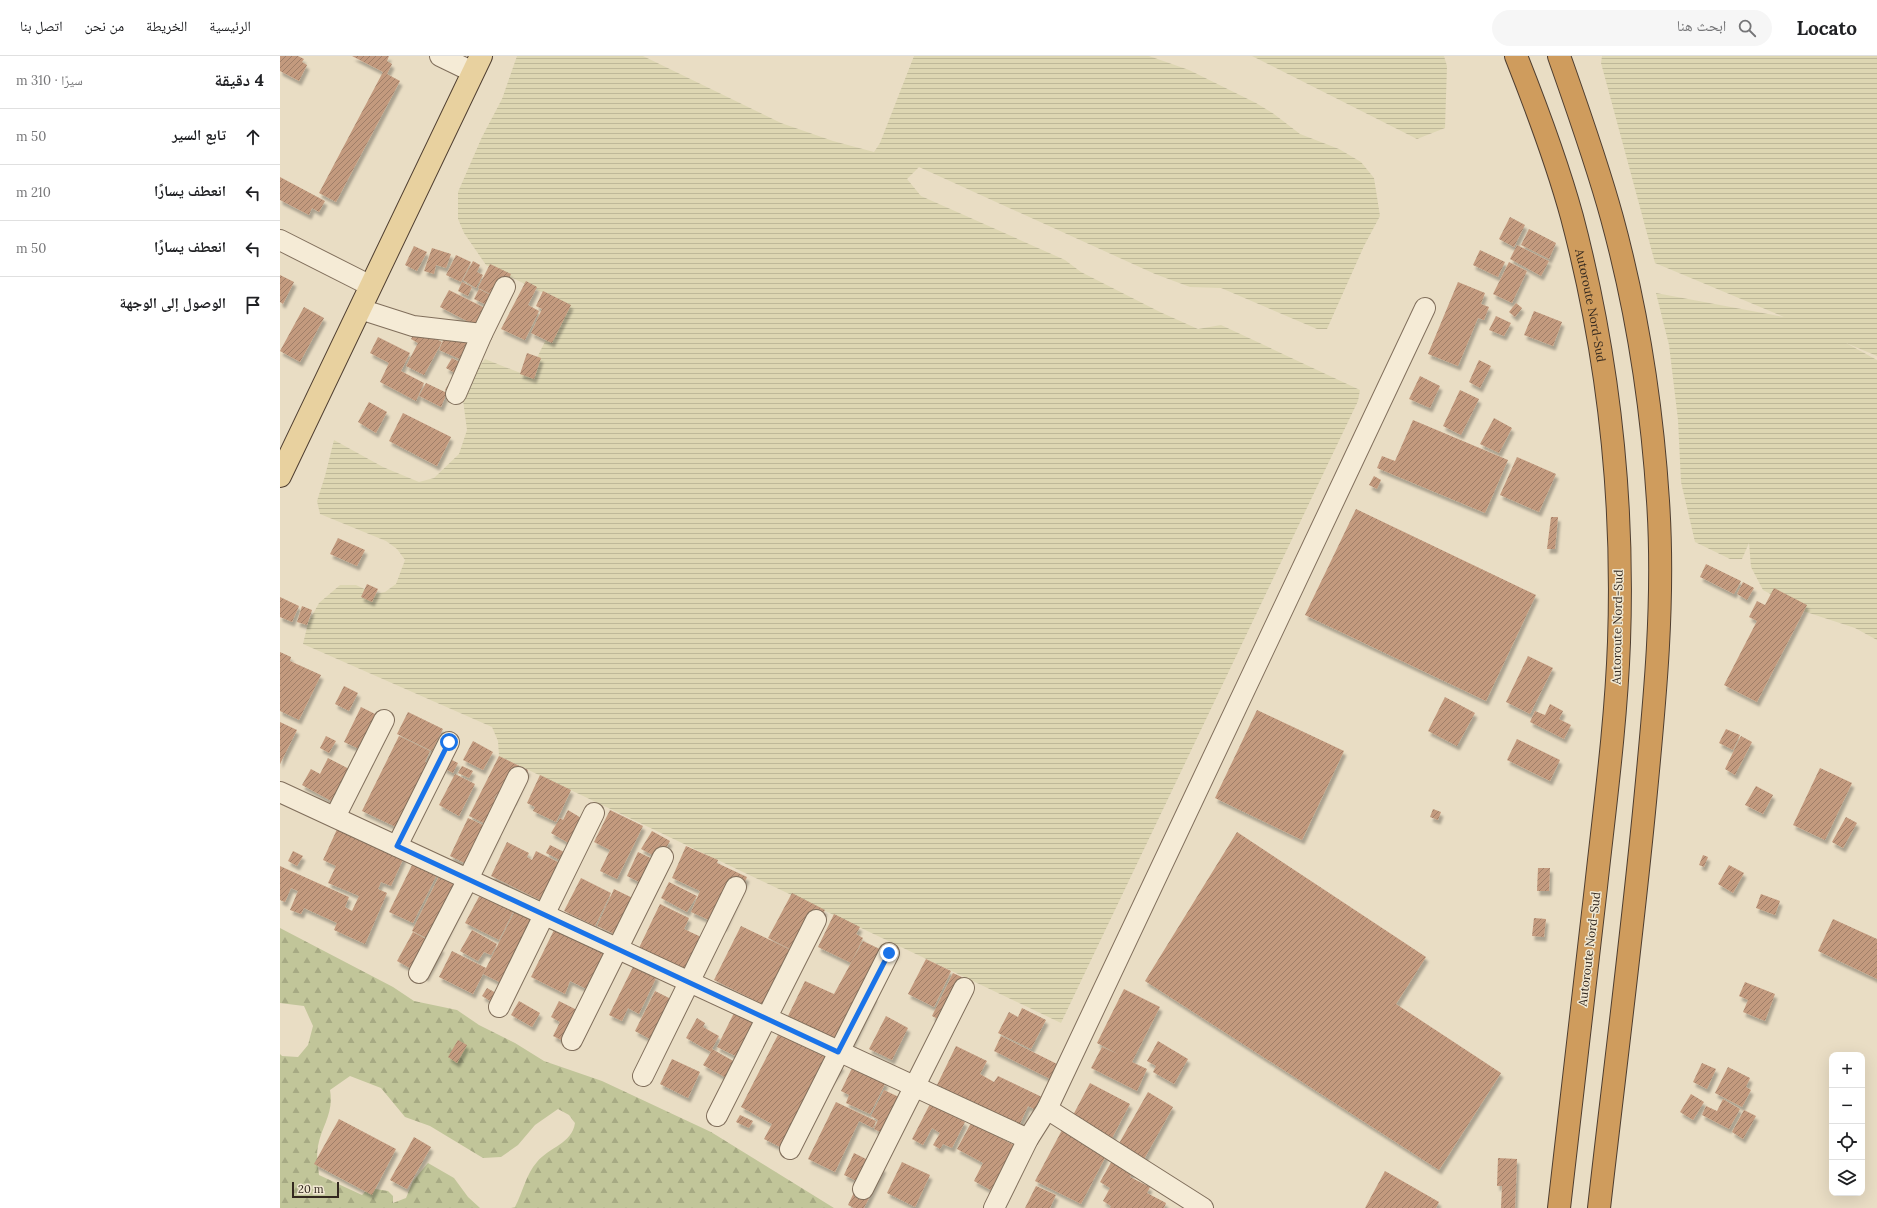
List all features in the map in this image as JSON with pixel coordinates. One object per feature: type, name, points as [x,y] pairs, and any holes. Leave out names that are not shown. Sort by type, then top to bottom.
[{"type":"highway","name":"Autoroute Nord-Sud","points":[[1516,56],[1540,115],[1571,215],[1593,308],[1609,414],[1618,526],[1619,639],[1615,725],[1558,1208]]},
{"type":"highway","points":[[1560,56],[1612,219],[1633,310],[1649,411],[1658,510],[1661,598],[1652,739],[1637,886],[1599,1208]]},
{"type":"main road","points":[[280,476],[478,64]]},
{"type":"street","points":[[440,56],[478,64]]},
{"type":"street","points":[[280,240],[371,286]]},
{"type":"street","points":[[456,394],[482,334],[505,287]]},
{"type":"street","points":[[360,308],[413,326],[482,334]]},
{"type":"street","points":[[994,1208],[1028,1139],[1047,1110],[1426,308]]},
{"type":"street","points":[[335,817],[384,720]]},
{"type":"street","points":[[397,846],[449,742]]},
{"type":"street","points":[[419,973],[468,879],[518,777]]},
{"type":"street","points":[[280,792],[1028,1139]]},
{"type":"street","points":[[499,1007],[594,814]]},
{"type":"street","points":[[572,1040],[663,857]]},
{"type":"street","points":[[643,1076],[736,887]]},
{"type":"street","points":[[717,1116],[816,920]]},
{"type":"street","points":[[790,1148],[889,953]]},
{"type":"street","points":[[863,1189],[964,988]]},
{"type":"street","points":[[1047,1110],[1203,1208]]},
{"type":"shaded area","points":[[517,56],[643,56],[781,123],[833,141],[874,152],[880,143],[914,56],[1149,56],[1189,70],[1256,103],[1274,114],[1300,134],[1339,149],[1361,162],[1374,178],[1380,216],[1364,246],[1327,329],[1317,329],[1221,288],[1190,287],[1155,274],[919,167],[907,179],[921,196],[1065,260],[1081,272],[1160,312],[1198,329],[1221,325],[1360,390],[1358,401],[1061,1023],[499,756],[498,741],[492,727],[303,644],[308,623],[319,603],[340,585],[356,585],[375,594],[385,592],[396,584],[405,560],[397,549],[386,541],[320,514],[317,501],[334,440],[383,467],[419,482],[434,478],[459,454],[467,430],[463,400],[468,380],[485,359],[528,376],[564,303],[486,265],[464,233],[458,219],[458,192],[482,137],[502,99]]},
{"type":"shaded area","points":[[1252,56],[1444,56],[1447,66],[1445,128],[1417,139]]},
{"type":"shaded area","points":[[1602,56],[1877,56],[1877,356],[1846,343],[1877,360],[1877,640],[1855,628],[1803,611],[1763,590],[1751,567],[1749,543],[1742,559],[1730,559],[1695,542],[1681,482],[1678,420],[1669,345],[1656,293],[1784,317],[1655,263],[1601,63]]},
{"type":"green space","points":[[280,928],[393,987],[414,1001],[457,1010],[479,1025],[515,1043],[544,1061],[602,1081],[711,1132],[834,1208],[511,1208],[515,1207],[533,1167],[542,1157],[565,1141],[573,1130],[575,1123],[569,1115],[558,1109],[535,1125],[518,1145],[501,1157],[483,1158],[430,1126],[405,1117],[381,1088],[350,1076],[330,1090],[331,1098],[329,1113],[317,1149],[319,1175],[362,1195],[369,1188],[388,1191],[393,1196],[393,1203],[406,1198],[413,1181],[428,1163],[454,1178],[468,1197],[480,1208],[280,1208],[280,1054],[282,1056],[298,1057],[308,1045],[313,1026],[304,1006],[280,1003]]},
{"type":"building","points":[[280,56],[298,56],[304,59],[302,62],[307,65],[299,81],[280,71]]},
{"type":"building","points":[[352,56],[389,56],[387,61],[392,64],[387,74],[400,81],[336,202],[319,193],[383,72]]},
{"type":"building","points":[[280,177],[325,201],[319,212],[312,208],[309,215],[280,200]]},
{"type":"building","points":[[1510,217],[1525,225],[1514,247],[1499,239]]},
{"type":"building","points":[[1529,229],[1556,243],[1549,259],[1521,245]]},
{"type":"building","points":[[1517,245],[1549,261],[1541,276],[1510,259]]},
{"type":"building","points":[[414,246],[427,252],[417,271],[405,265]]},
{"type":"building","points":[[432,248],[451,254],[446,268],[436,265],[434,274],[424,271]]},
{"type":"building","points":[[1480,250],[1505,262],[1498,277],[1473,265]]},
{"type":"building","points":[[456,255],[471,262],[461,282],[446,275]]},
{"type":"building","points":[[473,261],[480,265],[477,272],[483,275],[476,288],[463,280]]},
{"type":"building","points":[[1509,262],[1527,271],[1512,303],[1493,294]]},
{"type":"building","points":[[490,264],[511,274],[499,298],[478,288]]},
{"type":"building","points":[[280,275],[294,282],[283,304],[280,302]]},
{"type":"building","points":[[526,281],[537,287],[528,305],[539,311],[525,340],[501,329]]},
{"type":"building","points":[[462,282],[472,287],[468,296],[458,291]]},
{"type":"building","points":[[1458,282],[1485,293],[1481,304],[1489,307],[1484,320],[1478,318],[1458,366],[1428,354]]},
{"type":"building","points":[[479,289],[502,301],[497,310],[474,299]]},
{"type":"building","points":[[449,290],[493,312],[484,330],[440,307]]},
{"type":"building","points":[[543,291],[571,305],[552,343],[531,333],[542,309],[536,306]]},
{"type":"building","points":[[1516,303],[1522,308],[1515,317],[1509,312]]},
{"type":"building","points":[[304,307],[324,318],[300,362],[280,351]]},
{"type":"building","points":[[1534,311],[1562,322],[1553,346],[1524,335]]},
{"type":"building","points":[[1496,316],[1511,323],[1504,336],[1489,330]]},
{"type":"building","points":[[417,329],[442,342],[424,375],[406,366],[418,343],[411,339]]},
{"type":"building","points":[[447,331],[481,343],[471,364],[439,350]]},
{"type":"building","points":[[378,337],[410,353],[401,371],[424,383],[416,401],[380,382],[389,363],[370,353]]},
{"type":"building","points":[[527,353],[541,358],[534,379],[520,374]]},
{"type":"building","points":[[452,358],[472,369],[456,397],[445,390],[455,373],[446,368]]},
{"type":"building","points":[[1479,360],[1491,366],[1480,388],[1469,382]]},
{"type":"building","points":[[1420,376],[1440,386],[1430,408],[1409,399]]},
{"type":"building","points":[[426,383],[447,393],[441,407],[419,396]]},
{"type":"building","points":[[1460,390],[1479,399],[1461,435],[1443,426]]},
{"type":"building","points":[[369,402],[387,412],[376,433],[358,422]]},
{"type":"building","points":[[403,413],[451,437],[437,466],[389,441]]},
{"type":"building","points":[[1494,418],[1512,428],[1499,453],[1480,444]]},
{"type":"building","points":[[1413,420],[1508,460],[1485,513],[1377,468],[1382,456],[1395,461]]},
{"type":"building","points":[[1517,457],[1556,474],[1539,512],[1500,495]]},
{"type":"building","points":[[1374,476],[1381,480],[1377,489],[1369,485]]},
{"type":"building","points":[[1356,509],[1536,595],[1486,701],[1305,615]]},
{"type":"building","points":[[1551,517],[1558,517],[1555,549],[1547,549]]},
{"type":"building","points":[[338,538],[365,550],[357,566],[330,554]]},
{"type":"building","points":[[1706,564],[1741,581],[1734,594],[1700,577]]},
{"type":"building","points":[[1743,582],[1754,588],[1747,600],[1737,594]]},
{"type":"building","points":[[367,584],[378,589],[372,602],[361,597]]},
{"type":"building","points":[[1774,588],[1807,605],[1757,702],[1724,685],[1757,621],[1749,617],[1757,601],[1765,605]]},
{"type":"building","points":[[280,597],[299,606],[292,622],[280,617]]},
{"type":"building","points":[[302,606],[312,610],[307,625],[297,622]]},
{"type":"building","points":[[280,652],[291,657],[290,661],[321,675],[299,720],[280,711]]},
{"type":"building","points":[[1528,656],[1553,668],[1530,714],[1506,702]]},
{"type":"building","points":[[344,686],[358,693],[349,711],[335,704]]},
{"type":"building","points":[[1445,697],[1475,713],[1457,746],[1428,731]]},
{"type":"building","points":[[1550,704],[1563,711],[1559,719],[1571,725],[1564,739],[1530,722],[1535,711],[1545,715]]},
{"type":"building","points":[[361,707],[387,720],[370,754],[344,742]]},
{"type":"building","points":[[1257,710],[1344,751],[1302,840],[1215,798]]},
{"type":"building","points":[[408,712],[443,729],[432,751],[397,734]]},
{"type":"building","points":[[280,722],[297,730],[280,764]]},
{"type":"building","points":[[1726,729],[1740,735],[1733,750],[1719,743]]},
{"type":"building","points":[[326,736],[336,741],[329,753],[320,748]]},
{"type":"building","points":[[399,736],[430,751],[425,762],[428,763],[400,829],[362,811]]},
{"type":"building","points":[[1741,736],[1752,742],[1735,775],[1725,769]]},
{"type":"building","points":[[1517,739],[1560,760],[1550,781],[1507,760]]},
{"type":"building","points":[[473,741],[493,752],[483,770],[463,760]]},
{"type":"building","points":[[499,756],[528,770],[513,801],[497,794],[494,799],[509,807],[498,830],[469,816]]},
{"type":"building","points":[[328,758],[351,770],[333,802],[302,785],[311,769],[320,774]]},
{"type":"building","points":[[448,758],[458,763],[453,773],[443,768]]},
{"type":"building","points":[[462,766],[473,771],[469,778],[458,773]]},
{"type":"building","points":[[1820,768],[1852,783],[1825,840],[1793,825]]},
{"type":"building","points":[[455,774],[475,784],[459,816],[439,805]]},
{"type":"building","points":[[540,775],[571,790],[556,822],[533,811],[535,807],[527,803]]},
{"type":"building","points":[[1756,786],[1773,795],[1763,814],[1745,805]]},
{"type":"building","points":[[1433,809],[1441,812],[1438,820],[1430,817]]},
{"type":"building","points":[[568,810],[591,824],[577,848],[551,833],[560,818],[563,820]]},
{"type":"building","points":[[610,810],[643,826],[617,879],[600,871],[610,850],[594,842]]},
{"type":"building","points":[[1846,817],[1857,823],[1843,848],[1832,842]]},
{"type":"building","points":[[468,818],[498,832],[479,870],[450,856]]},
{"type":"building","points":[[339,825],[405,855],[391,886],[381,882],[378,889],[387,893],[365,944],[334,930],[337,923],[304,908],[301,914],[290,910],[298,891],[291,888],[285,902],[280,900],[280,866],[349,897],[345,907],[352,911],[359,896],[328,883],[336,866],[323,860]]},
{"type":"building","points":[[652,831],[670,841],[660,859],[641,849]]},
{"type":"building","points":[[1237,832],[1426,957],[1396,1004],[1501,1073],[1439,1170],[1145,981]]},
{"type":"building","points":[[507,842],[529,853],[527,857],[532,860],[536,851],[570,868],[552,906],[491,876]]},
{"type":"building","points":[[550,845],[574,857],[570,865],[546,853]]},
{"type":"building","points":[[686,846],[718,860],[717,863],[747,877],[724,927],[691,912],[700,891],[672,878]]},
{"type":"building","points":[[293,851],[303,856],[297,866],[288,861]]},
{"type":"building","points":[[638,852],[661,863],[649,887],[627,876]]},
{"type":"building","points":[[1703,855],[1708,857],[1704,867],[1699,865]]},
{"type":"building","points":[[414,861],[438,872],[413,923],[389,912]]},
{"type":"building","points":[[1729,865],[1744,873],[1733,893],[1718,884]]},
{"type":"building","points":[[1538,868],[1550,868],[1549,891],[1537,891]]},
{"type":"building","points":[[440,874],[469,889],[441,945],[412,931]]},
{"type":"building","points":[[581,878],[611,893],[595,926],[564,911]]},
{"type":"building","points":[[669,882],[697,896],[687,912],[661,898]]},
{"type":"building","points":[[614,889],[641,902],[623,938],[597,926]]},
{"type":"building","points":[[482,891],[515,908],[499,940],[465,923]]},
{"type":"building","points":[[792,893],[825,910],[807,944],[798,953],[768,938]]},
{"type":"building","points":[[1761,894],[1780,901],[1775,915],[1756,908]]},
{"type":"building","points":[[660,904],[689,918],[684,929],[714,943],[699,975],[639,948]]},
{"type":"building","points":[[517,907],[546,922],[513,989],[483,974]]},
{"type":"building","points":[[834,914],[860,927],[856,934],[863,938],[851,963],[818,947]]},
{"type":"building","points":[[1534,918],[1546,919],[1544,937],[1532,936]]},
{"type":"building","points":[[1833,919],[1877,939],[1877,979],[1818,951]]},
{"type":"building","points":[[741,926],[801,955],[774,1010],[714,980]]},
{"type":"building","points":[[555,928],[617,958],[599,995],[570,981],[565,994],[531,977]]},
{"type":"building","points":[[472,930],[497,944],[491,955],[484,952],[478,961],[460,951]]},
{"type":"building","points":[[413,932],[442,948],[426,977],[397,961]]},
{"type":"building","points":[[863,941],[890,954],[873,989],[862,984],[860,989],[875,996],[851,1046],[788,1016],[805,981],[834,994]]},
{"type":"building","points":[[452,951],[486,968],[473,994],[439,977]]},
{"type":"building","points":[[926,959],[951,971],[934,1007],[908,994]]},
{"type":"building","points":[[634,965],[657,976],[639,1014],[628,1008],[622,1021],[609,1015]]},
{"type":"building","points":[[953,973],[968,980],[946,1023],[932,1016]]},
{"type":"building","points":[[1745,982],[1775,994],[1765,1021],[1743,1012],[1748,1000],[1739,996]]},
{"type":"building","points":[[487,988],[505,998],[500,1007],[482,996]]},
{"type":"building","points":[[1124,989],[1160,1007],[1132,1062],[1147,1069],[1137,1091],[1091,1068],[1102,1047],[1118,1054],[1097,1043]]},
{"type":"building","points":[[655,991],[677,1002],[657,1043],[635,1031]]},
{"type":"building","points":[[519,1001],[540,1013],[532,1027],[511,1015]]},
{"type":"building","points":[[559,1001],[589,1016],[573,1046],[553,1036],[560,1022],[551,1017]]},
{"type":"building","points":[[1022,1008],[1046,1020],[1031,1049],[998,1033],[1009,1012],[1018,1017]]},
{"type":"building","points":[[735,1011],[765,1026],[748,1062],[717,1047]]},
{"type":"building","points":[[886,1016],[908,1028],[892,1060],[869,1049]]},
{"type":"building","points":[[697,1018],[705,1023],[703,1027],[719,1036],[712,1049],[746,1068],[737,1084],[703,1065],[711,1052],[686,1038]]},
{"type":"building","points":[[780,1031],[842,1066],[785,1138],[780,1147],[764,1139],[772,1124],[741,1107]]},
{"type":"building","points":[[1001,1036],[1063,1067],[1056,1082],[994,1051]]},
{"type":"building","points":[[458,1040],[467,1045],[457,1063],[448,1057]]},
{"type":"building","points":[[1158,1041],[1188,1059],[1174,1084],[1153,1072],[1156,1066],[1147,1061]]},
{"type":"building","points":[[956,1046],[987,1061],[980,1074],[994,1082],[998,1076],[1046,1099],[1040,1112],[1028,1106],[1019,1126],[937,1085]]},
{"type":"building","points":[[672,1059],[700,1072],[688,1098],[660,1084]]},
{"type":"building","points":[[1702,1063],[1716,1069],[1707,1089],[1693,1082]]},
{"type":"building","points":[[853,1066],[886,1082],[870,1114],[846,1103],[849,1095],[841,1091]]},
{"type":"building","points":[[1728,1067],[1750,1078],[1746,1087],[1751,1090],[1742,1107],[1715,1093]]},
{"type":"building","points":[[1090,1083],[1130,1104],[1111,1140],[1071,1119]]},
{"type":"building","points":[[884,1090],[901,1098],[886,1135],[874,1129],[878,1120],[871,1116]]},
{"type":"building","points":[[1148,1092],[1173,1107],[1143,1161],[1117,1147]]},
{"type":"building","points":[[1691,1094],[1704,1102],[1693,1120],[1680,1112]]},
{"type":"building","points":[[1723,1099],[1740,1109],[1729,1129],[1702,1115],[1706,1106],[1717,1111]]},
{"type":"building","points":[[836,1102],[876,1121],[873,1128],[859,1121],[835,1172],[808,1159]]},
{"type":"building","points":[[930,1104],[965,1122],[952,1148],[943,1144],[940,1149],[933,1145],[940,1133],[932,1128],[923,1145],[912,1139]]},
{"type":"building","points":[[1744,1110],[1756,1116],[1743,1139],[1732,1132]]},
{"type":"building","points":[[740,1115],[753,1121],[749,1128],[736,1122]]},
{"type":"building","points":[[339,1119],[396,1149],[372,1195],[314,1164]]},
{"type":"building","points":[[971,1123],[1020,1148],[996,1193],[974,1181],[983,1163],[957,1149]]},
{"type":"building","points":[[1062,1130],[1107,1154],[1081,1204],[1035,1181]]},
{"type":"building","points":[[414,1137],[431,1147],[407,1189],[390,1180]]},
{"type":"building","points":[[854,1153],[884,1168],[864,1208],[854,1208],[848,1205],[859,1182],[844,1175]]},
{"type":"building","points":[[1498,1158],[1517,1159],[1515,1208],[1501,1208],[1502,1186],[1497,1186]]},
{"type":"building","points":[[1113,1159],[1133,1170],[1130,1177],[1150,1187],[1147,1193],[1166,1203],[1164,1208],[1110,1208],[1111,1206],[1103,1201],[1110,1188],[1100,1182]]},
{"type":"building","points":[[902,1162],[930,1175],[915,1207],[887,1193]]},
{"type":"building","points":[[1385,1171],[1439,1202],[1436,1208],[1365,1208]]},
{"type":"building","points":[[1036,1186],[1056,1195],[1050,1208],[1025,1208]]},
{"type":"route","points":[[449,742],[397,846],[838,1052],[889,953]]}]
